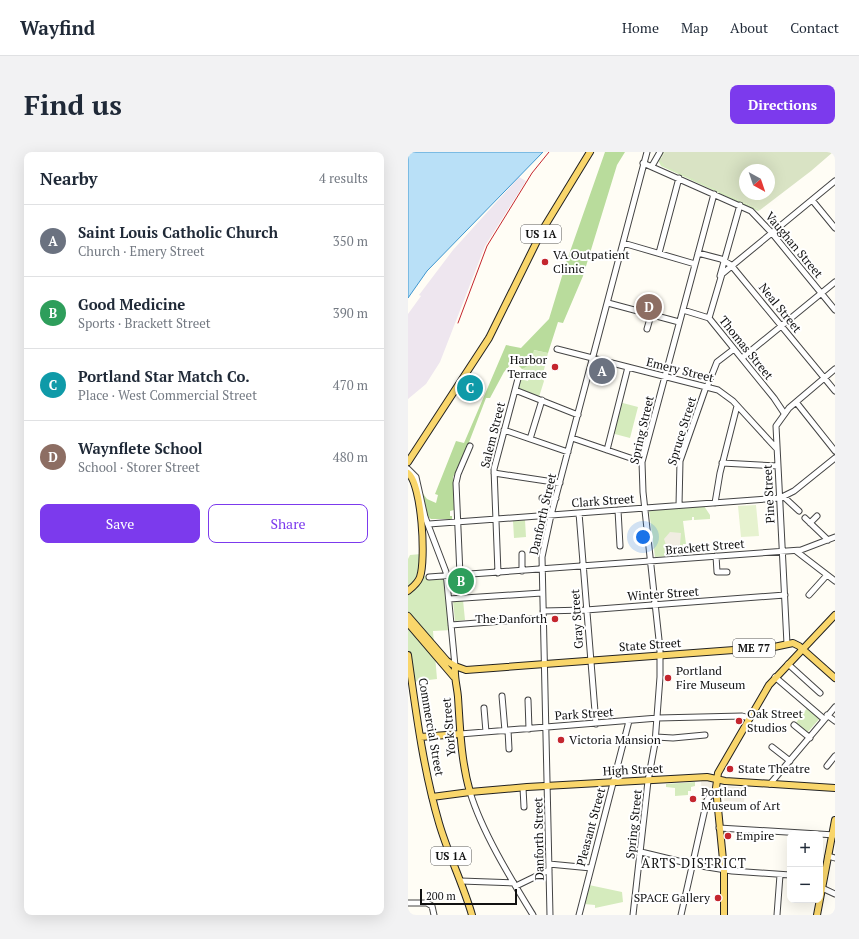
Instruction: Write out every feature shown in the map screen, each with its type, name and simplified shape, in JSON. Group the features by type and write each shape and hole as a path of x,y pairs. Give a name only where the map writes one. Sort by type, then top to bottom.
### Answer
{"main road":[{"name":"US 1A","path":"408,462 489,338 543,229 590,152"},
{"path":"408,473 414,482 422,526 423,553 420,578 408,591"},
{"path":"725,915 724,870 719,828 716,780 722,765 766,689 775,677 835,615"},
{"name":"ME 77","path":"408,616 443,660 454,677"},
{"name":"ME 77","path":"408,623 443,660 455,666"},
{"name":"State Street","path":"455,666 469,670 544,663 774,647 793,643 835,678"},
{"name":"Commercial Street","path":"408,655 420,737 432,797 445,840 472,915"},
{"name":"York Street","path":"455,666 454,677 458,691 460,734 464,766 470,792"},
{"path":"454,677 458,673 469,670"},
{"name":"Park Street","path":"420,737 460,734"},
{"name":"High Street","path":"432,797 470,792 548,786 707,778 716,780 835,788"},
{"path":"823,874 834,835 835,820"},
{"path":"817,915 819,903"}],"street":[{"name":"Danforth Street","path":"550,915 548,786 541,570 543,548 647,152"},
{"path":"652,166 660,152"},
{"name":"Vaughan Street","path":"643,163 714,194 754,214 771,232 835,310"},
{"path":"659,253 679,178"},
{"path":"718,283 722,274 731,265 835,181"},
{"name":"Spring Street","path":"633,915 648,781 658,718 660,655 642,478 642,462 714,194"},
{"path":"812,200 835,228"},
{"path":"709,318 740,206"},
{"path":"623,243 695,264"},
{"name":"Neal Street","path":"698,253 724,260 731,265 835,392"},
{"path":"742,358 835,282"},
{"path":"608,303 679,322"},
{"name":"Thomas Street","path":"683,310 709,318 784,413"},
{"path":"647,329 651,315"},
{"name":"Emery Street","path":"557,349 722,392 777,449"},
{"name":"Spruce Street","path":"679,505 680,461 717,362 734,349"},
{"path":"606,450 628,367"},
{"name":"Pine Street","path":"787,644 782,552 782,498 778,466 776,426 784,413 835,370"},
{"name":"Salem Street","path":"498,572 494,473 519,375"},
{"path":"515,390 578,415"},
{"path":"530,439 542,400"},
{"path":"796,402 835,451"},
{"path":"715,503 722,463 737,406"},
{"path":"504,430 568,452"},
{"path":"572,438 642,462"},
{"path":"460,575 456,522 456,483 458,474 470,446"},
{"path":"799,511 782,498 794,492 835,458"},
{"path":"722,463 778,466"},
{"name":"York Street","path":"408,469 416,477 425,516 447,576 455,666"},
{"path":"494,473 560,483"},
{"path":"542,498 556,498"},
{"name":"Clark Street","path":"429,524 782,498"},
{"path":"618,510 620,546"},
{"name":"Gray Street","path":"579,513 596,724"},
{"path":"810,523 817,516"},
{"path":"805,518 828,540"},
{"name":"Brackett Street","path":"429,577 782,552 796,550 828,540 835,536"},
{"path":"796,550 835,581"},
{"path":"522,554 522,571"},
{"path":"716,556 717,572 727,572"},
{"path":"809,595 827,575"},
{"path":"449,599 542,593"},
{"name":"Winter Street","path":"542,611 586,610 785,595"},
{"path":"451,625 542,618"},
{"path":"788,664 820,693"},
{"path":"775,677 826,717 835,721"},
{"path":"502,696 509,749"},
{"path":"528,700 529,729"},
{"path":"770,784 835,707"},
{"path":"484,708 486,732"},
{"name":"Park Street","path":"460,734 658,718 742,716 749,718"},
{"name":"Pleasant Street","path":"579,915 614,782 628,721"},
{"path":"794,725 810,738"},
{"path":"656,737 673,738 705,735"},
{"path":"772,747 790,761"},
{"path":"827,766 835,756"},
{"path":"523,788 524,807"},
{"path":"681,915 707,800 716,790"},
{"name":"York Street","path":"470,792 478,815 515,885 534,915"},
{"path":"719,828 834,835"},
{"path":"641,852 724,870 787,875"},
{"path":"828,856 835,858"},
{"path":"549,864 591,868"},
{"path":"461,881 515,885 549,870"},
{"path":"777,915 780,875"},
{"path":"823,888 835,894"},
{"path":"408,902 427,903 432,906 434,915"}],"shaded area":[{"path":"519,177 526,181 485,246 440,362 426,384 408,399 408,314 421,296 419,295 453,250"},
{"path":"670,532 681,533 680,545 673,548 666,545 664,539"},
{"path":"701,780 711,781 714,785 713,789 704,800 702,800"},
{"path":"728,786 745,788 744,802 724,801 725,790"}],"green space":[{"path":"605,152 625,152 617,165 583,276 563,323 558,322 548,353 534,350 529,364 522,369 516,363 511,364 504,372 490,398 486,398 461,463 453,477 454,510 450,511 450,516 452,516 452,519 431,519 427,516 421,491 427,499 436,503 438,495 435,494 456,441 464,443 506,345 521,348 549,319 566,263"},
{"path":"662,152 665,152 661,158 699,181 760,210 758,211 661,166 658,160"},
{"path":"665,152 833,152 775,199 775,164 739,164 739,200 773,200 760,210 665,166 660,160"},
{"path":"533,350 548,353 542,378 544,381 539,397 517,389 520,379 528,381 530,372 522,369 526,367"},
{"path":"619,402 638,407 630,438 611,433"},
{"path":"756,505 759,536 741,537 738,506"},
{"path":"704,506 710,515 710,519 694,520 694,517 692,517 692,520 683,521 686,544 683,544 681,555 655,557 649,510"},
{"path":"525,520 526,537 514,538 513,521"},
{"path":"421,554 419,576 447,576 452,630 433,631 437,679 412,682 408,657 408,559 410,555"},
{"path":"463,600 465,620 455,621 453,601"},
{"path":"808,707 820,718 807,733 795,724"},
{"path":"695,782 695,786 691,787 691,791 688,791 688,795 675,796 675,788 666,787 666,784"},
{"path":"589,885 622,892 623,902 595,908 595,905 584,904"}],"water":[{"path":"408,152 543,152 427,271 408,298"}],"railway":[{"path":"458,323 487,246 532,173 549,152"}],"place":[{"name":"VA Outpatient Clinic","path":"545,262"},
{"name":"Waynflete School","path":"649,307"},
{"name":"Harbor Terrace","path":"555,367"},
{"name":"Saint Louis Catholic Church","path":"602,371"},
{"name":"Portland Star Match Co.","path":"470,388"},
{"name":"Good Medicine","path":"461,581"},
{"name":"The Danforth","path":"555,619"},
{"name":"Portland Fire Museum","path":"668,678"},
{"name":"Oak Street Studios","path":"739,721"},
{"name":"Victoria Mansion","path":"561,740"},
{"name":"State Theatre","path":"730,769"},
{"name":"Portland Museum of Art","path":"693,799"},
{"name":"Empire","path":"728,836"},
{"name":"SPACE Gallery","path":"718,898"}],"district":[{"name":"ARTS DISTRICT","path":"694,863"}]}
